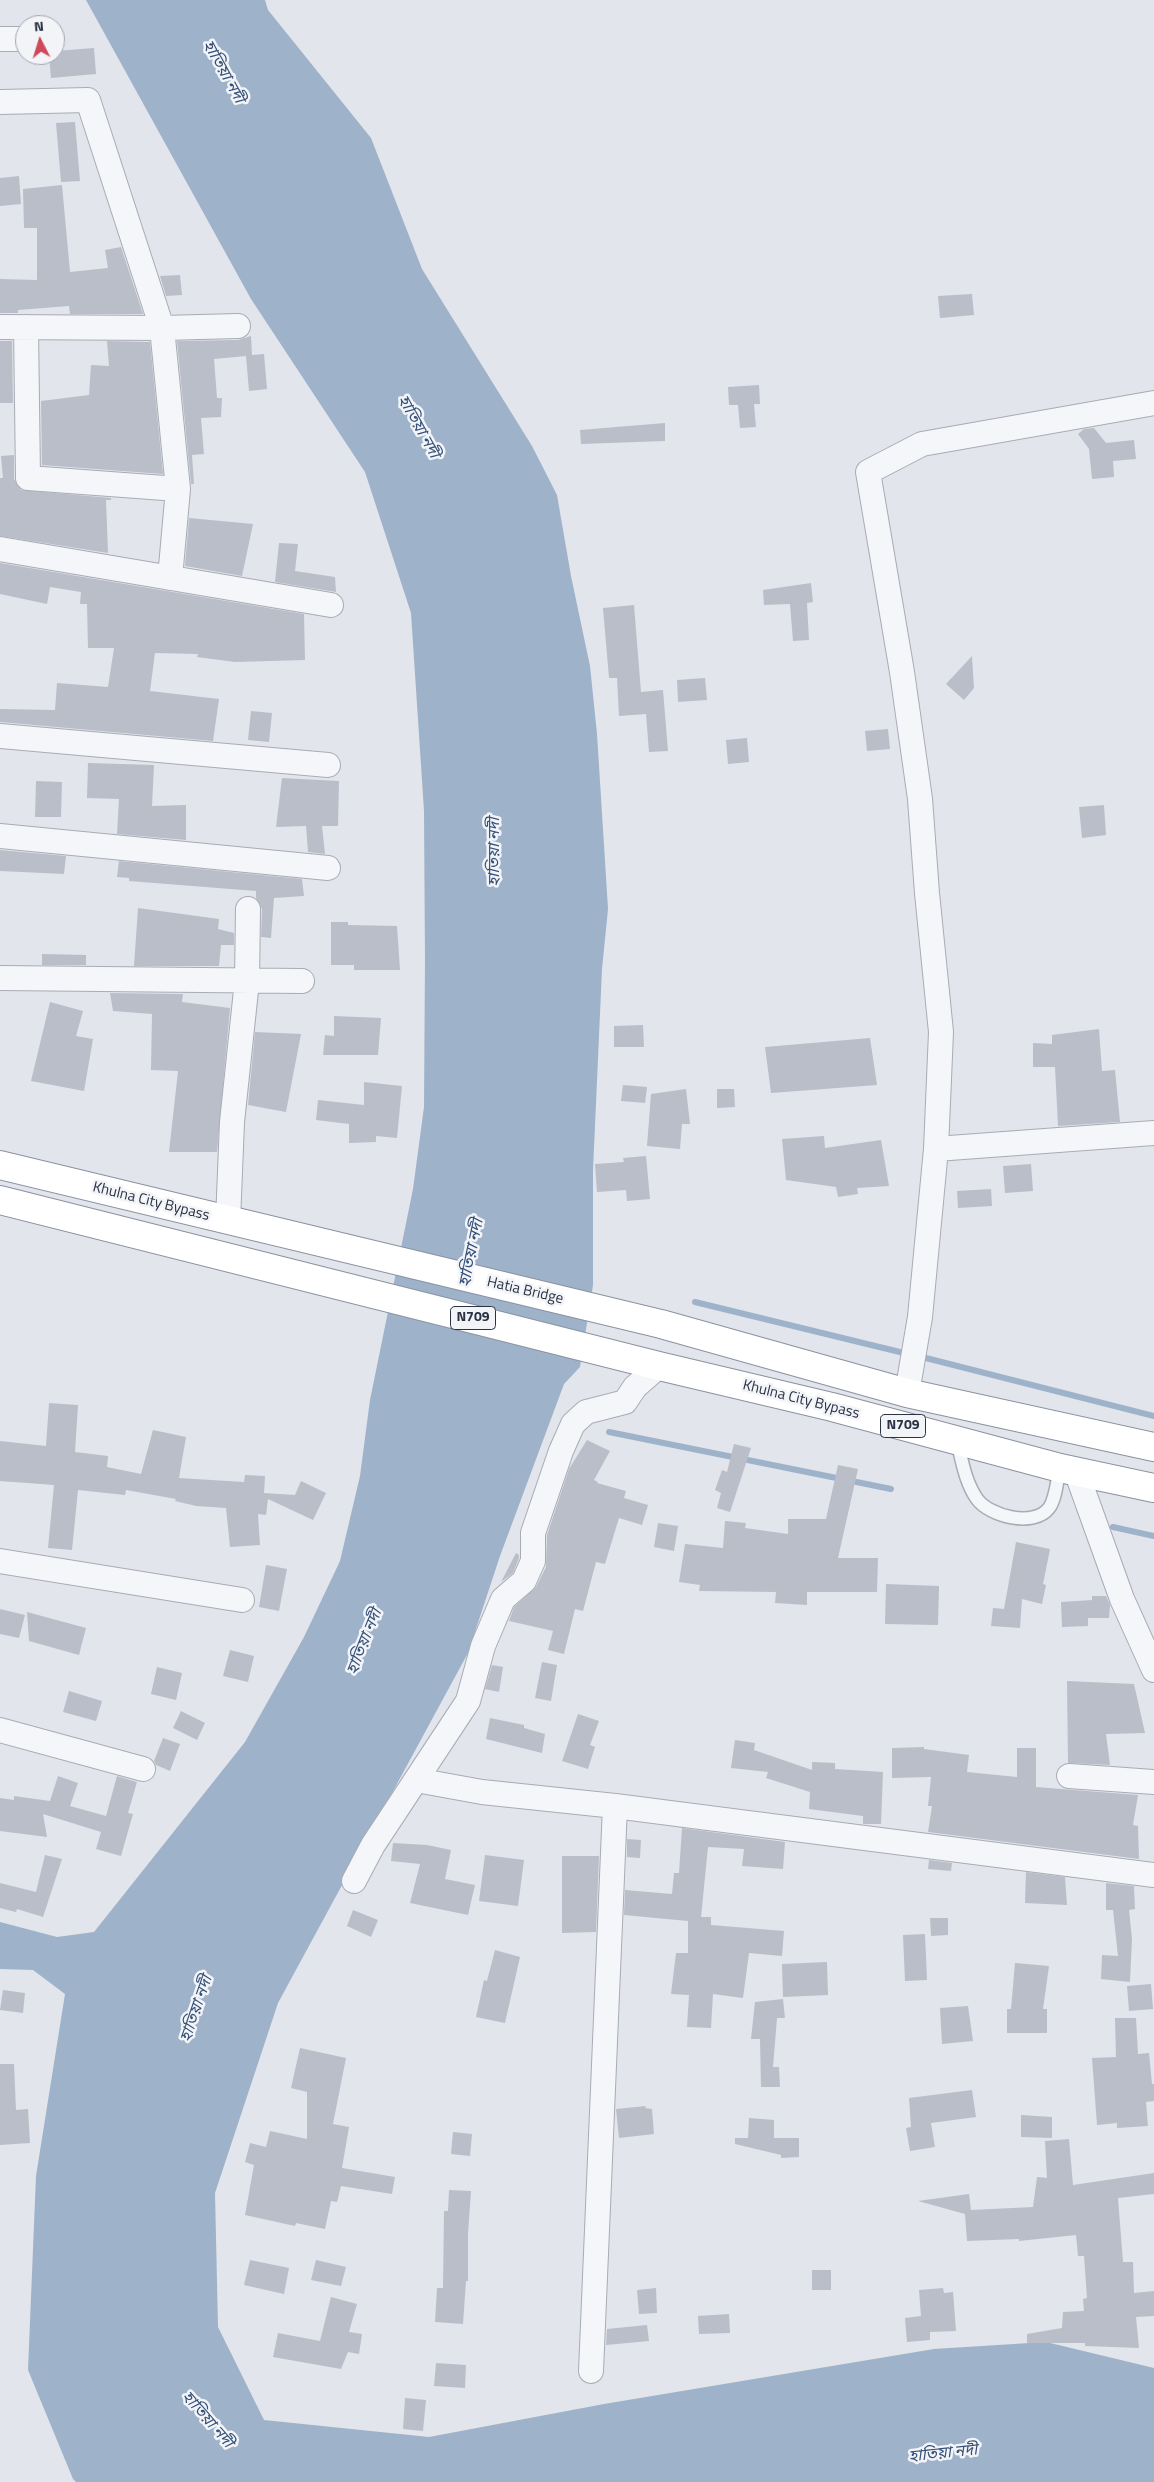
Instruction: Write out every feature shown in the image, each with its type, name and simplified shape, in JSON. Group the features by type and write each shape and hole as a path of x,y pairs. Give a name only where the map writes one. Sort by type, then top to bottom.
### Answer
{"highway":[{"name":"Khulna City Bypass","path":"0,1165 301,1238"},
{"name":"N709","path":"0,1200 296,1273 655,1365"},
{"name":"Hatia Bridge","path":"301,1238 661,1324 907,1393"},
{"name":"Khulna City Bypass","path":"655,1365 832,1407 1068,1469 1154,1488"},
{"name":"N709","path":"907,1393 1154,1447"}],"street":[{"path":"0,39 15,39"},
{"path":"0,102 88,100 162,328 178,489 170,578"},
{"path":"0,327 162,328 238,326"},
{"path":"26,327 28,478 178,489"},
{"path":"907,1393 920,1317 936,1148 942,1032 927,893 920,800 902,672 868,472 922,444 1154,403"},
{"path":"0,549 331,606"},
{"path":"0,736 328,765"},
{"path":"0,836 328,868"},
{"path":"228,1221 232,1122 247,980 248,909"},
{"path":"0,978 302,981"},
{"path":"936,1148 1154,1134"},
{"path":"354,1881 373,1845 468,1701 483,1646 503,1599 524,1581 533,1561 533,1533 561,1450 573,1424 586,1412 625,1402 635,1387 655,1365"},
{"path":"1068,1469 1154,1670"},
{"path":"0,1561 242,1600"},
{"path":"0,1730 143,1769"},
{"path":"1069,1776 1154,1782"},
{"path":"416,1780 482,1792 615,1806 1154,1875"},
{"path":"591,2371 615,1806"}],"lane":[{"path":"957,1441 965,1474 976,1497 984,1507 999,1515 1015,1518 1042,1515 1050,1507 1068,1469"}],"water":[{"name":"হাতিয়া নদী","path":"86,0 265,0 268,10 371,138 422,269 532,446 557,495 571,576 590,666 597,734 608,909 602,969 593,1170 593,1285 580,1367 564,1384 500,1556 468,1653 278,2003 215,2193 218,2327 264,2420 429,2437 604,2404 934,2349 1046,2342 1154,2368 1154,2482 76,2482 73,2479 28,2370 36,2176 65,1994 33,1970 0,1969 0,1922 57,1937 94,1932 245,1742 304,1637 340,1561 360,1476 370,1400 413,1189 424,1107 425,960 424,811 411,613 365,472 251,299"}],"building":[{"path":"94,48 96,74 51,78 50,65 65,65 65,50"},
{"path":"75,122 80,181 61,182 56,123"},
{"path":"19,176 21,204 0,206 0,178"},
{"path":"62,185 70,272 108,268 105,250 121,247 143,314 70,314 69,306 18,310 18,313 0,313 0,279 37,280 37,228 24,228 23,189"},
{"path":"180,275 182,295 166,296 160,276"},
{"path":"972,294 974,315 940,318 938,296"},
{"path":"251,336 252,355 264,354 267,389 249,391 246,356 214,359 217,398 222,398 221,417 201,418 204,454 192,455 194,484 191,484 177,341 238,340"},
{"path":"0,341 12,341 13,403 0,403"},
{"path":"107,341 150,342 163,474 42,465 41,401 89,395 91,365 109,366"},
{"path":"759,385 760,404 754,404 756,427 740,428 738,405 729,405 728,387"},
{"path":"665,423 665,441 581,444 580,430"},
{"path":"1094,428 1106,443 1134,440 1136,459 1113,461 1114,477 1092,479 1089,449 1078,434 1084,429"},
{"path":"14,455 14,479 21,490 111,498 111,500 106,500 108,553 0,536 0,478 3,478 1,456"},
{"path":"189,518 253,524 242,576 185,566"},
{"path":"279,543 298,544 295,571 335,577 336,592 275,582"},
{"path":"0,563 304,614 305,660 235,662 197,657 198,654 155,653 150,691 219,699 213,741 0,722 0,709 55,710 57,683 108,687 114,648 88,648 87,604 80,604 81,592 50,587 47,604 0,594"},
{"path":"811,583 813,602 807,603 809,640 793,641 790,604 764,605 763,590"},
{"path":"634,605 641,692 663,690 668,751 649,752 646,714 619,716 617,678 609,678 603,608"},
{"path":"972,656 974,688 964,700 946,684"},
{"path":"705,678 707,700 678,702 677,680"},
{"path":"251,711 272,713 269,742 248,740"},
{"path":"888,729 890,749 867,751 865,731"},
{"path":"747,738 749,762 728,764 726,740"},
{"path":"88,763 154,765 152,806 186,805 186,840 117,834 119,799 87,798"},
{"path":"282,778 339,781 338,826 322,826 325,854 308,852 306,826 276,827"},
{"path":"36,781 62,782 61,817 35,817"},
{"path":"1104,805 1106,835 1082,838 1079,807"},
{"path":"0,850 66,856 64,874 0,871"},
{"path":"119,861 302,879 304,896 274,898 271,938 261,937 262,909 256,898 256,891 129,881 129,878 117,877"},
{"path":"138,908 219,919 218,929 234,933 234,945 221,945 219,966 134,966"},
{"path":"331,922 348,922 348,925 397,926 400,970 354,970 354,965 331,965"},
{"path":"42,954 86,955 86,965 42,965"},
{"path":"110,993 183,994 182,1002 230,1008 217,1152 169,1152 178,1071 151,1070 152,1014 113,1011"},
{"path":"50,1002 83,1011 76,1036 93,1039 84,1091 31,1081"},
{"path":"334,1016 381,1018 378,1055 323,1055 325,1035 334,1036"},
{"path":"643,1025 644,1047 614,1047 614,1026"},
{"path":"1099,1029 1102,1071 1115,1070 1120,1122 1058,1126 1055,1067 1033,1067 1033,1043 1052,1044 1052,1035"},
{"path":"255,1032 301,1034 286,1112 248,1105"},
{"path":"870,1038 877,1085 771,1093 765,1047"},
{"path":"364,1082 402,1086 397,1138 376,1136 376,1142 349,1143 349,1124 316,1120 318,1100 364,1105"},
{"path":"623,1085 647,1087 645,1103 621,1101"},
{"path":"686,1089 690,1124 682,1124 680,1149 647,1146 651,1094"},
{"path":"717,1089 734,1089 735,1107 717,1108"},
{"path":"824,1136 825,1148 881,1140 889,1186 857,1188 858,1194 838,1197 836,1187 786,1180 782,1139"},
{"path":"646,1156 650,1199 627,1201 626,1190 597,1192 595,1164 624,1162 623,1158"},
{"path":"1031,1164 1033,1191 1005,1193 1003,1166"},
{"path":"991,1189 992,1206 958,1208 957,1191"},
{"path":"49,1403 78,1405 75,1452 108,1456 107,1467 141,1474 153,1430 186,1437 179,1478 244,1482 245,1475 265,1476 264,1493 295,1495 301,1481 326,1493 313,1520 268,1499 266,1515 258,1514 260,1545 230,1547 226,1508 196,1506 175,1501 176,1499 126,1490 125,1495 78,1490 72,1550 48,1548 54,1485 0,1481 0,1441 46,1446"},
{"path":"587,1440 610,1451 594,1480 597,1483 626,1491 624,1498 648,1505 642,1525 619,1518 605,1564 596,1562 583,1611 575,1609 564,1654 548,1650 553,1631 509,1621 514,1607 536,1587 546,1567 547,1535 569,1469"},
{"path":"734,1444 751,1448 730,1512 717,1508 721,1493 715,1490 722,1470 727,1472"},
{"path":"838,1465 858,1469 838,1558 878,1558 877,1592 807,1592 807,1605 775,1603 776,1592 699,1591 700,1585 679,1582 685,1544 723,1548 725,1521 746,1523 745,1528 788,1534 788,1519 826,1519"},
{"path":"658,1523 678,1526 674,1551 654,1547"},
{"path":"1016,1542 1050,1549 1043,1584 1046,1585 1042,1604 1022,1599 1020,1628 991,1626 993,1608 1004,1609"},
{"path":"516,1553 519,1555 519,1558 513,1573 501,1582"},
{"path":"266,1565 287,1569 279,1611 259,1607"},
{"path":"886,1584 939,1586 938,1625 885,1624"},
{"path":"1092,1596 1106,1596 1110,1605 1109,1618 1088,1618 1088,1626 1062,1627 1061,1602 1092,1600"},
{"path":"0,1609 25,1615 19,1638 0,1634"},
{"path":"27,1612 86,1628 79,1655 29,1641"},
{"path":"230,1650 254,1656 248,1682 223,1676"},
{"path":"542,1662 557,1665 551,1701 535,1698"},
{"path":"492,1665 503,1667 499,1692 485,1689"},
{"path":"157,1667 182,1673 176,1700 151,1694"},
{"path":"1067,1681 1134,1684 1145,1733 1106,1734 1110,1765 1068,1763"},
{"path":"69,1691 102,1701 96,1721 63,1712"},
{"path":"181,1711 205,1723 197,1740 173,1728"},
{"path":"578,1714 599,1721 590,1745 595,1747 588,1769 562,1761"},
{"path":"490,1718 524,1725 524,1728 545,1734 542,1753 486,1739"},
{"path":"163,1738 180,1744 170,1771 156,1765 154,1761"},
{"path":"735,1740 755,1743 754,1750 812,1770 812,1762 835,1763 835,1769 883,1772 881,1824 863,1824 863,1816 809,1809 810,1792 766,1778 768,1772 731,1768"},
{"path":"924,1747 924,1749 969,1755 967,1772 1017,1777 1017,1748 1036,1748 1036,1787 1138,1795 1133,1825 1138,1826 1139,1859 928,1832 932,1806 928,1806 931,1777 892,1778 892,1748"},
{"path":"58,1776 78,1783 70,1806 106,1816 117,1776 137,1782 128,1813 133,1814 121,1856 96,1849 101,1832 43,1814 47,1837 0,1831 0,1798 14,1800 14,1796 50,1801"},
{"path":"682,1828 785,1842 783,1869 742,1866 744,1849 708,1847 701,1917 711,1917 711,1925 784,1931 782,1956 749,1953 743,1998 713,1994 711,2028 687,2027 689,1995 671,1994 676,1953 688,1953 688,1921 624,1915 625,1890 672,1894 674,1873 679,1873"},
{"path":"627,1839 641,1840 640,1858 627,1857"},
{"path":"393,1843 427,1845 451,1850 445,1879 475,1885 468,1915 410,1903 420,1864 391,1861"},
{"path":"45,1855 62,1859 43,1917 17,1909 16,1912 0,1908 0,1883 36,1892"},
{"path":"485,1855 524,1860 518,1906 479,1901"},
{"path":"562,1856 599,1856 596,1932 562,1933"},
{"path":"929,1860 952,1863 951,1871 928,1869"},
{"path":"1026,1872 1065,1877 1067,1905 1025,1903"},
{"path":"1106,1883 1134,1886 1135,1909 1129,1910 1132,1939 1130,1982 1101,1979 1102,1955 1118,1956 1113,1910 1106,1910"},
{"path":"353,1910 378,1920 371,1937 347,1926"},
{"path":"930,1918 948,1918 948,1935 931,1936"},
{"path":"925,1934 927,1980 905,1981 903,1935"},
{"path":"495,1950 520,1957 505,2023 476,2017 484,1980 487,1981"},
{"path":"827,1962 828,1995 783,1997 782,1964"},
{"path":"1015,1963 1049,1966 1043,2009 1047,2009 1047,2033 1007,2033 1007,2009 1011,2009"},
{"path":"1151,1984 1153,2009 1129,2011 1127,1986"},
{"path":"3,1990 25,1993 23,2013 0,2010"},
{"path":"783,1999 785,2018 777,2018 773,2067 779,2067 780,2087 761,2087 760,2039 751,2039 755,2002"},
{"path":"968,2006 973,2041 942,2044 940,2008"},
{"path":"1115,2018 1136,2018 1138,2054 1149,2053 1152,2084 1154,2084 1154,2101 1146,2102 1148,2126 1117,2128 1117,2123 1097,2125 1092,2058 1116,2057"},
{"path":"300,2048 346,2058 333,2124 349,2127 342,2168 395,2177 392,2194 341,2186 337,2202 331,2201 325,2229 296,2223 295,2226 245,2215 254,2165 245,2162 250,2143 266,2147 270,2131 307,2139 307,2092 291,2088"},
{"path":"0,2064 14,2064 16,2110 28,2109 30,2143 0,2145"},
{"path":"972,2090 976,2117 931,2123 935,2147 910,2151 906,2128 911,2127 909,2098"},
{"path":"646,2106 645,2108 652,2109 654,2134 619,2138 616,2109"},
{"path":"1021,2115 1052,2117 1052,2138 1021,2137"},
{"path":"749,2118 774,2120 774,2138 799,2138 799,2157 781,2158 781,2155 735,2144 735,2138 748,2138"},
{"path":"453,2132 472,2134 470,2156 451,2154"},
{"path":"1069,2139 1073,2185 1154,2173 1154,2194 1118,2198 1123,2262 1133,2262 1134,2293 1154,2291 1154,2316 1136,2317 1139,2348 1085,2346 1085,2343 1027,2343 1027,2334 1062,2328 1063,2312 1084,2311 1083,2299 1087,2298 1084,2256 1078,2256 1076,2235 1019,2241 1019,2239 967,2241 965,2214 918,2201 969,2194 971,2210 1033,2207 1037,2177 1047,2178 1045,2141"},
{"path":"449,2190 471,2191 468,2234 468,2281 466,2281 463,2324 435,2322 437,2288 443,2288 444,2211 448,2211"},
{"path":"250,2260 289,2268 284,2294 244,2285"},
{"path":"316,2260 346,2267 341,2286 311,2280"},
{"path":"812,2270 831,2270 831,2290 812,2290"},
{"path":"656,2288 657,2313 639,2314 637,2290"},
{"path":"943,2288 944,2293 953,2292 956,2331 930,2332 930,2340 907,2342 905,2318 921,2316 919,2290"},
{"path":"331,2297 357,2304 349,2332 362,2334 359,2354 348,2352 341,2369 273,2357 278,2333 320,2341"},
{"path":"729,2314 730,2333 699,2334 698,2316"},
{"path":"647,2325 649,2341 606,2345 607,2329"},
{"path":"436,2363 466,2365 465,2388 434,2386"},
{"path":"405,2398 426,2400 423,2431 403,2429"}],"waterway":[{"path":"695,1302 908,1354"},
{"path":"918,1356 1154,1416"},
{"path":"609,1432 891,1489"},
{"path":"1113,1527 1154,1536"}]}
